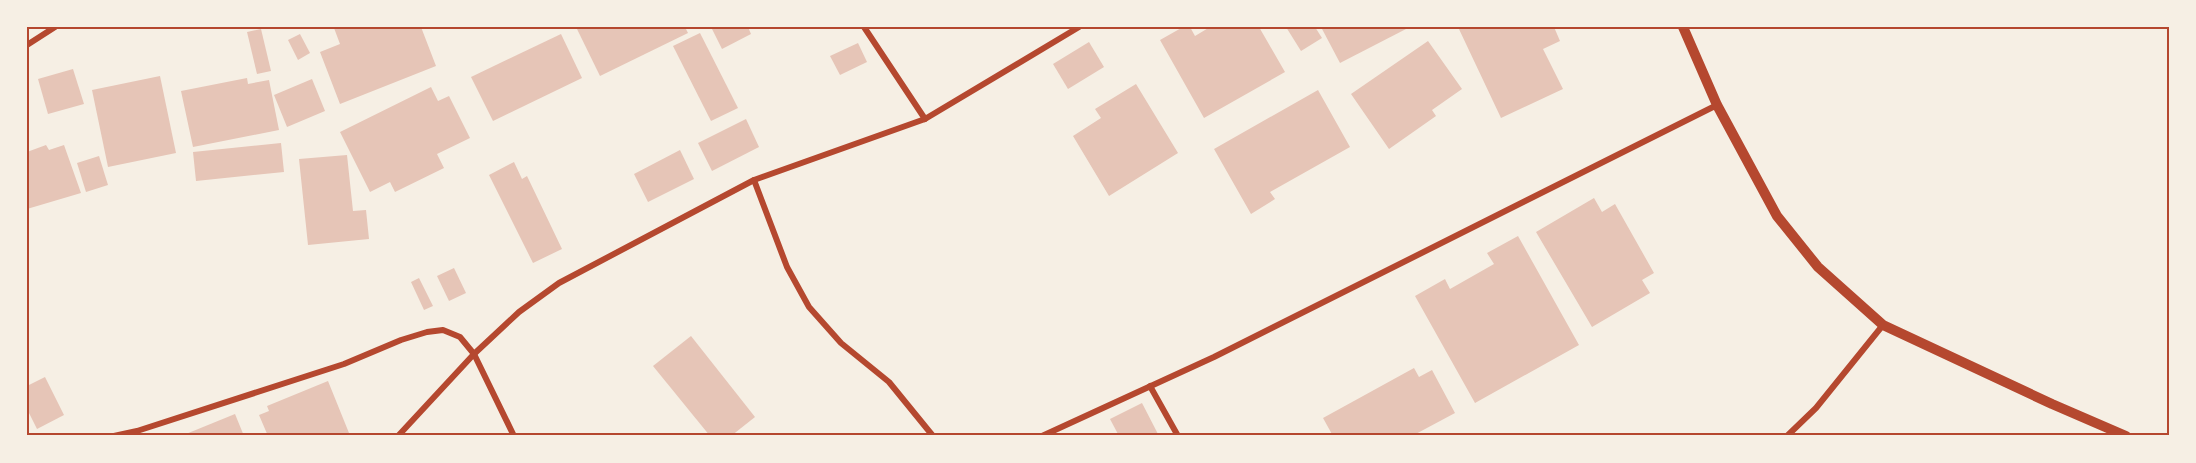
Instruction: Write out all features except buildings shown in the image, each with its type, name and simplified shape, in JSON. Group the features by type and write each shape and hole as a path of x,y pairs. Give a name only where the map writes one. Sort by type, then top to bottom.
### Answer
{"street":[{"path":"27,45 55,27"},
{"path":"864,27 925,119"},
{"path":"398,436 474,354 519,312 559,283 754,180 925,119 1079,27"},
{"path":"1683,27 1717,105 1777,216 1818,267 1883,325 2042,400 2126,436"},
{"path":"1042,436 1214,357 1717,105"},
{"path":"754,180 786,267 809,308 841,343 889,382 933,436"},
{"path":"1787,436 1816,408 1883,325"},
{"path":"114,436 147,428 345,364 401,340 443,330 460,337 474,354 514,436"},
{"path":"1150,386 1178,436"}]}
